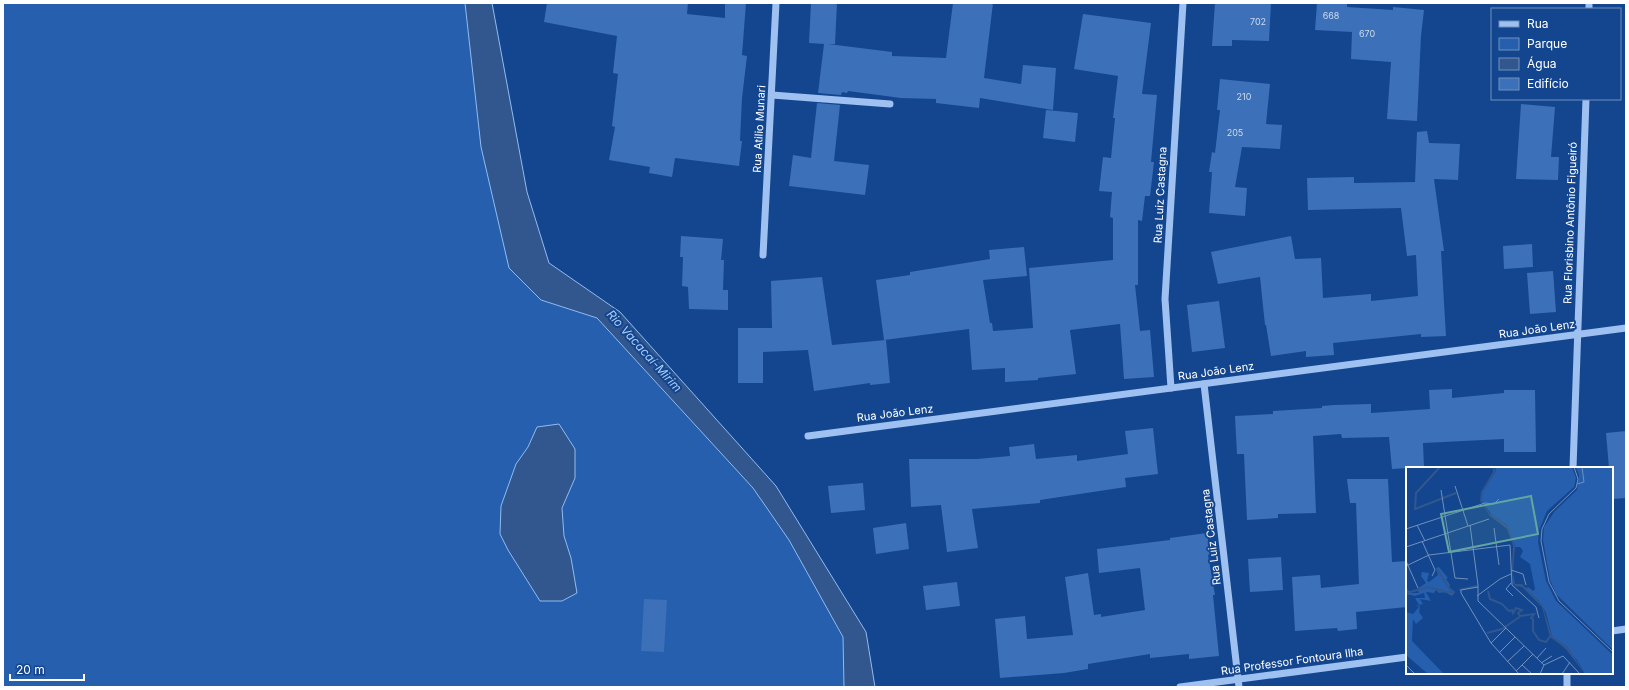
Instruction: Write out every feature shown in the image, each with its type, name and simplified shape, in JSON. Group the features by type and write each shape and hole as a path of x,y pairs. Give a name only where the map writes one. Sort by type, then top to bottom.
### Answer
{"street":[{"name":"Rua Atilio Munari","path":"764,255 776,3"},
{"name":"Rua Luiz Castagna","path":"1171,388 1165,299 1183,3"},
{"path":"772,95 890,104"},
{"name":"Rua Florisbino Antônio Figueiró","path":"1573,467 1586,100"},
{"name":"Rua João Lenz","path":"808,436 1626,328"},
{"name":"Rua Luiz Castagna","path":"1204,384 1239,687"},
{"path":"1613,631 1626,630"},
{"name":"Rua Professor Fontoura Ilha","path":"1180,687 1406,657"},
{"path":"1567,674 1567,687"}],"green space":[{"path":"3,3 465,3 481,147 541,300 597,318 753,488 789,540 843,637 844,687 3,687"}],"water":[{"name":"Rio Vacacaí-Mirim","path":"465,3 492,3 527,192 549,263 620,312 776,486 866,632 875,687 844,687 843,637 789,540 753,488 597,318 541,300 509,268 481,147"},
{"path":"559,424 575,449 575,478 562,508 564,536 571,558 577,593 562,601 540,601 508,550 500,534 501,506 516,464 528,447 537,427"}],"building":[{"path":"547,3 688,3 687,14 725,18 725,3 746,3 742,55 747,56 742,98 740,141 742,141 739,166 675,158 672,177 649,173 650,167 609,160 615,127 612,126 618,74 613,73 617,36 544,22"},
{"path":"811,3 837,3 835,44 828,44 892,52 892,56 946,58 953,3 993,3 984,78 1021,84 1023,65 1056,68 1053,110 980,98 979,108 936,103 936,99 901,98 848,91 847,93 842,92 841,95 818,93 824,44 809,43"},
{"path":"1215,3 1271,3 1269,41 1232,40 1232,46 1212,46"},
{"path":"1317,3 1347,3 1347,7 1393,10 1393,7 1424,10 1421,36 1417,121 1387,119 1391,62 1351,59 1352,32 1315,30"},
{"path":"1083,14 1151,23 1142,94 1157,95 1151,162 1154,162 1150,196 1145,196 1142,221 1138,220 1138,285 1135,285 1140,331 1150,330 1154,377 1124,379 1120,324 1070,330 1076,374 1038,378 1038,380 1005,382 1005,368 972,370 969,329 884,340 876,280 910,275 910,272 990,259 989,250 1024,247 1027,276 983,280 990,323 992,323 993,331 1033,328 1029,268 1113,260 1113,218 1110,217 1112,192 1099,191 1103,157 1111,158 1115,118 1113,118 1118,76 1074,69"},
{"path":"1220,79 1270,84 1266,124 1282,125 1280,149 1242,147 1235,187 1247,188 1245,216 1209,213 1212,172 1209,172 1212,152 1215,153 1220,110 1217,110"},
{"path":"817,103 840,105 834,161 869,165 865,195 789,186 793,155 811,158"},
{"path":"1521,104 1555,107 1551,157 1559,157 1558,180 1516,179"},
{"path":"1046,110 1078,113 1075,142 1043,138"},
{"path":"1427,131 1429,143 1460,144 1458,180 1434,179 1444,251 1441,251 1446,336 1421,337 1421,334 1333,343 1334,355 1306,357 1306,351 1271,356 1265,325 1260,277 1218,284 1211,252 1291,236 1295,259 1321,258 1323,298 1371,294 1371,301 1418,296 1416,255 1407,256 1401,208 1308,210 1307,178 1354,177 1354,183 1415,182 1417,132"},
{"path":"681,236 723,239 721,260 724,260 723,290 728,290 728,310 689,309 688,287 682,286 683,257 680,257"},
{"path":"1532,244 1533,267 1504,269 1503,246"},
{"path":"1553,271 1556,312 1530,314 1527,273"},
{"path":"822,277 832,345 886,340 890,383 870,385 870,383 814,391 808,350 763,352 763,383 738,383 738,328 772,328 771,281"},
{"path":"1219,301 1225,348 1192,352 1187,305"},
{"path":"1452,389 1452,398 1504,393 1504,390 1535,390 1536,452 1504,452 1504,439 1423,443 1424,467 1392,469 1389,437 1342,438 1341,434 1313,436 1316,513 1278,514 1278,518 1247,520 1244,454 1237,454 1235,416 1273,414 1273,411 1322,408 1322,406 1334,405 1371,404 1371,413 1430,409 1429,390"},
{"path":"1153,428 1158,474 1125,478 1126,487 1040,500 1040,503 972,509 978,548 947,552 941,505 911,507 909,459 977,459 1010,456 1009,447 1034,444 1036,459 1077,455 1077,461 1128,454 1125,431"},
{"path":"1626,431 1626,498 1613,499 1613,467 1609,467 1606,433"},
{"path":"1347,479 1388,479 1392,562 1406,561 1406,607 1356,612 1357,629 1338,631 1337,628 1295,631 1292,577 1320,575 1321,588 1359,584 1356,503 1350,503"},
{"path":"863,483 865,510 831,513 828,486"},
{"path":"906,523 909,549 876,554 873,528"},
{"path":"1207,533 1210,554 1208,555 1215,595 1213,595 1219,656 1189,659 1189,654 1150,658 1150,654 1088,664 1088,669 1064,673 1000,678 995,619 1025,616 1027,639 1073,635 1065,577 1088,573 1094,615 1101,614 1101,617 1145,610 1140,568 1099,573 1097,549 1170,540 1170,538"},
{"path":"1281,557 1283,590 1250,592 1248,559"},
{"path":"957,582 960,606 926,610 923,586"},
{"path":"644,599 667,600 664,652 641,651"}]}
